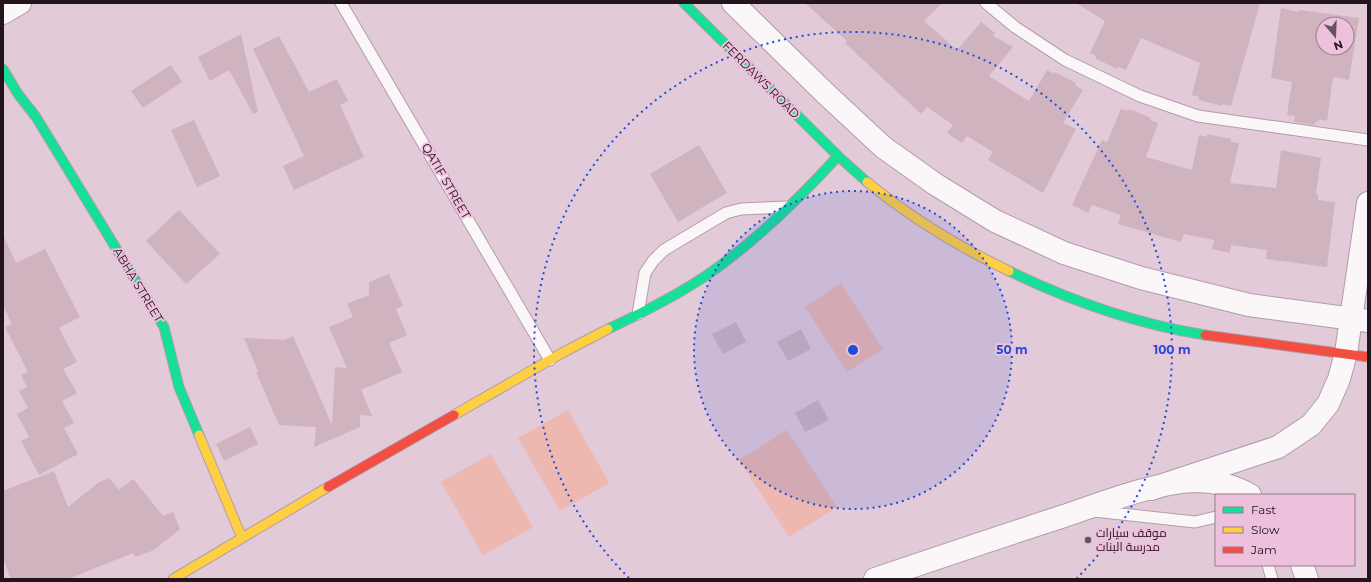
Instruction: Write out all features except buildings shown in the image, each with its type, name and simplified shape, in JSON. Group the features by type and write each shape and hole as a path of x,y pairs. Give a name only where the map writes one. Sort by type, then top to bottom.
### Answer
{"street":[{"path":"3,13 20,3"},
{"name":"FERDAWS ROAD","path":"684,3 838,156 898,205 959,244 1048,289 1112,312 1172,328 1248,342 1346,353 1368,357"},
{"path":"733,3 882,147 936,184 996,221 1064,253 1141,278 1249,305 1360,320"},
{"name":"ABHA STREET","path":"3,69 18,94 36,117 164,327 179,387 242,538"},
{"path":"173,579 550,360 685,289 716,270 744,249 838,156"},
{"path":"887,578 920,564 1083,509 1151,489 1278,447 1311,425 1328,404 1339,379 1346,353 1360,320 1368,203"},
{"path":"1151,489 1192,482 1215,482 1237,487 1248,494"}],"lane":[{"name":"QATIF STREET","path":"341,3 550,360"},
{"path":"986,3 1015,27 1065,60 1140,96 1198,116 1368,140"},
{"path":"638,314 646,274 653,260 664,250 726,213 741,209 789,206"},
{"path":"1083,509 1195,522 1215,516"},
{"path":"1268,566 1272,579"}],"shaded area":[{"path":"841,283 883,349 847,372 805,307"},
{"path":"568,410 609,483 560,511 518,438"},
{"path":"787,430 837,507 789,537 739,460"},
{"path":"491,454 533,527 483,555 441,482"}],"traffic: fast":[{"path":"684,3 838,156"},
{"path":"3,69 18,94 36,117 164,327 179,387 199,435"},
{"path":"608,329 671,297 695,283 725,262 776,219 838,156 867,182"},
{"path":"1009,271 1080,302 1104,310 1154,325 1205,335"}],"traffic: slow":[{"path":"867,182 935,231 1009,271"},
{"path":"454,415 562,353 608,329"},
{"path":"199,435 242,538"},
{"path":"173,579 328,487"}],"traffic: jam":[{"path":"1205,335 1368,357"},
{"path":"328,487 454,415"}],"place":[{"name":"موقف سيارات مدرسة البنات","path":"1088,540"}]}
